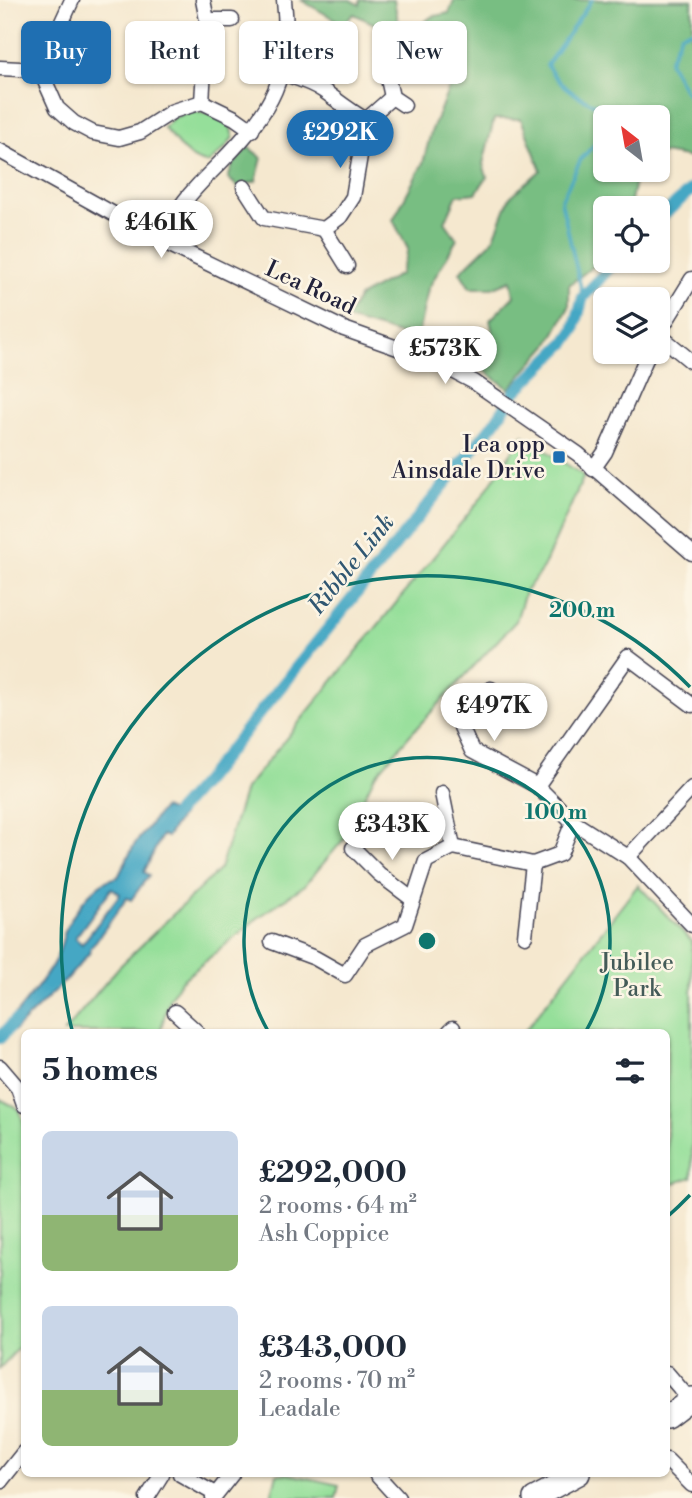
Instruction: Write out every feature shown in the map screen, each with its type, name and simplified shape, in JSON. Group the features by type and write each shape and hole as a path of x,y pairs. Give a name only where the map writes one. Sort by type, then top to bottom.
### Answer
{"highway":[{"path":"670,1416 691,1399"},
{"path":"534,1498 573,1477"}],"street":[{"path":"62,21 72,0"},
{"path":"202,102 207,20 203,0"},
{"path":"284,0 284,21"},
{"path":"207,20 232,20"},
{"path":"0,68 21,69"},
{"path":"46,84 57,108 74,123 93,133 119,138 140,132 173,111 202,102 235,118 252,130"},
{"path":"164,242 178,211 202,181 252,130 270,103 278,84"},
{"path":"312,84 344,108 366,120"},
{"path":"366,120 398,101 390,84"},
{"path":"244,187 264,218 324,229 340,217 354,197 366,120"},
{"name":"Lea Road","path":"0,151 164,242 344,329 455,371 494,394 578,454 692,554"},
{"path":"324,229 347,266"},
{"path":"670,314 692,278"},
{"path":"670,344 692,362"},
{"path":"593,469 605,452 644,364"},
{"path":"537,786 628,657 692,705"},
{"path":"491,689 460,727 472,751 537,786 573,822 628,857 692,925"},
{"path":"628,857 692,788"},
{"path":"442,793 453,847"},
{"path":"272,942 315,958 345,975 365,945 405,925 426,861 453,847 533,864 560,854 573,822"},
{"path":"353,848 379,874 412,899"},
{"path":"525,936 533,864"},
{"path":"175,1012 194,1029"},
{"path":"2,1069 18,1088 21,1096"},
{"path":"670,1376 691,1399"},
{"path":"0,1482 21,1456"},
{"path":"670,1464 692,1485"},
{"path":"147,1498 160,1477"},
{"path":"185,1477 214,1496 230,1477"},
{"path":"379,1477 398,1498"}],"green space":[{"path":"301,0 350,0 360,5 360,0 394,0 398,21 372,23 354,14 346,21 338,21"},
{"path":"454,0 692,0 692,158 670,154 670,105 593,105 593,182 635,182 632,196 593,196 593,266 569,285 569,307 549,344 509,389 472,361 495,344 490,320 514,296 511,280 492,288 470,288 460,272 493,240 510,197 541,170 521,119 494,119 483,164 487,177 476,193 457,195 445,222 457,239 428,289 417,339 346,319 359,297 400,274 408,249 393,220 423,163 431,132 451,84 467,84 467,21 426,21 431,17 449,13"},
{"path":"191,111 216,115 229,121 233,137 209,163 189,155 164,128 173,118"},
{"path":"248,147 262,158 256,181 238,187 228,178 233,165"},
{"path":"523,435 584,476 543,568 525,592 516,621 374,777 344,839 305,885 259,917 180,982 169,1000 161,1029 67,1029 118,968 220,869 245,789 479,501"},
{"name":"Jubilee Park","path":"638,885 692,942 692,1177 670,1185 670,1029 526,1029"},
{"path":"0,1099 19,1109 21,1115 21,1345 0,1368"},
{"path":"276,1477 303,1477 339,1485 336,1498 271,1498"}],"water":[{"path":"692,183 692,194 673,212 670,203"},
{"path":"163,808 181,816 167,837 162,835 144,872 149,875 131,900 127,898 91,951 68,978 14,1031 3,1030 50,969 66,928 77,909 95,888 118,877 134,845","holes":["112,888 120,894 82,944 75,938"]}],"waterway":[{"path":"592,0 547,65 565,87 597,105"},
{"path":"692,30 681,34 669,61 686,93 692,97"},
{"path":"583,297 561,201 581,159 593,146"},
{"name":"Ribble Link","path":"670,209 692,189"},
{"name":"Ribble Link","path":"166,824 207,778 495,422 515,392 566,342 574,330 583,297 605,273"},
{"name":"Ribble Link","path":"0,1038 16,1020"}],"place":[{"name":"Lea opp Ainsdale Drive","path":"559,457"}]}
